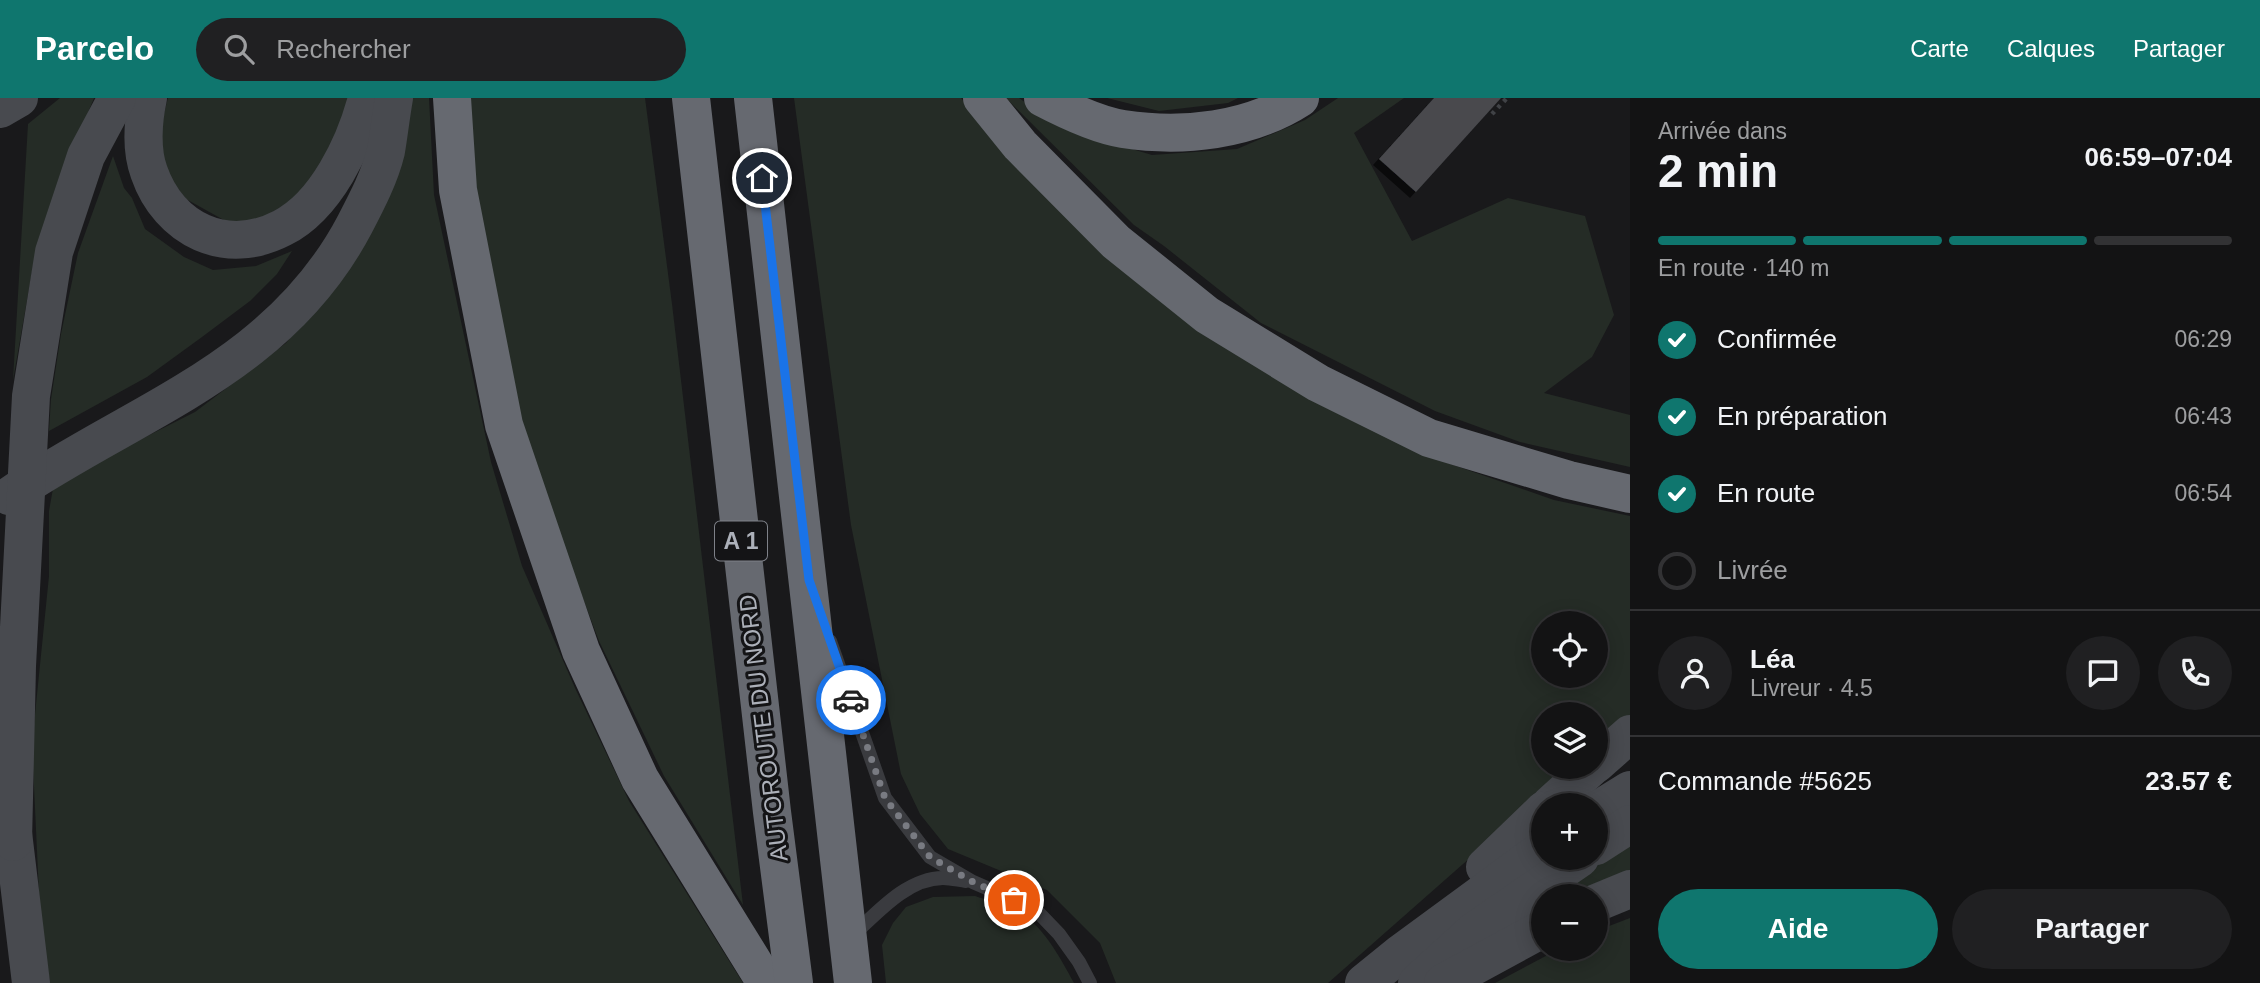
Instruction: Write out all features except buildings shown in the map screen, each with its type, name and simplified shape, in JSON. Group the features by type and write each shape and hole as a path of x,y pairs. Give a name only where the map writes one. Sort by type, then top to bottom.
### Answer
{"highway":[{"path":"452,98 458,190 504,425 581,650 640,779 766,983"},
{"name":"AUTOROUTE DU NORD","path":"691,98 772,813 794,983"},
{"name":"A 1","path":"753,98 853,983"},
{"path":"982,98 1020,145 1116,242 1207,315 1318,383 1429,438 1569,480 1630,494"},
{"path":"1043,98 1065,110 1121,129 1177,133 1234,126 1287,106 1300,98"}],"main road":[{"path":"0,98 0,107 19,98"},
{"path":"13,842 18,666 31,396 54,252 86,156 137,98 144,117 148,170 167,206 186,223 205,234 228,241 247,240 282,228 316,202 329,184 360,124 368,98"},
{"path":"0,504 61,462 143,417 236,359 263,339 295,308 342,248 369,197 385,153 394,98"},
{"path":"0,646 13,842 31,983"},
{"path":"1608,753 1630,734"},
{"path":"1564,793 1579,779"},
{"path":"1608,804 1630,790"},
{"path":"1608,838 1630,824"},
{"path":"1409,968 1531,825"},
{"path":"1409,968 1531,860"},
{"path":"1364,983 1409,968 1473,932 1563,870"},
{"path":"1608,898 1630,889"},
{"path":"1443,983 1531,935"}],"lane":[{"path":"809,580 885,798 930,857 973,882 1035,909 1066,943 1090,983"},
{"path":"848,939 879,910 913,884 942,878 973,882"}],"path":[{"path":"1492,114 1507,98"}],"shaded area":[{"path":"60,98 94,98 58,185 33,266 13,380 28,124"},
{"path":"168,98 359,98 316,186 259,220 231,224 186,199 165,173 159,133"},
{"path":"411,98 429,98 434,195 491,462 522,566 575,688 629,801 743,983 50,983 40,915 32,744 49,576 49,511 54,483 195,412 286,343 361,251 390,193"},
{"path":"469,98 645,98 743,905 664,776 599,641 510,406 473,174"},
{"path":"794,98 961,98 1002,150 1436,459 1554,500 1630,516 1630,716 1608,735 1608,702 1531,702 1531,779 1559,779 1544,793 1531,793 1531,804 1328,983 1116,983 1100,943 1047,890 948,849 920,814 901,774 851,525"},
{"path":"1006,98 1019,98 1051,121 1082,134 1152,155 1237,149 1305,120 1338,98 1404,98 1354,133 1412,241 1508,198 1585,216 1614,315 1592,357 1544,393 1630,415 1630,467 1520,442 1435,411 1261,323 1134,225"},
{"path":"1107,98 1238,98 1228,103 1159,111"},
{"path":"113,156 124,188 132,198 145,229 184,257 213,270 256,266 292,251 277,274 250,301 202,337 147,377 49,431 61,334 78,253"},
{"path":"1630,835 1630,872 1600,884 1573,884 1589,870 1608,870 1608,854"},
{"path":"975,896 1012,907 1032,921 1055,951 1074,983 886,983 882,945 893,923 906,907 933,897"},
{"path":"1630,918 1630,983 1495,983 1536,961 1608,961 1608,926"}],"way so far":[{"path":"851,700 885,798 930,857 973,882 1014,900"}],"route":[{"path":"762,178 809,580 851,700"}]}
